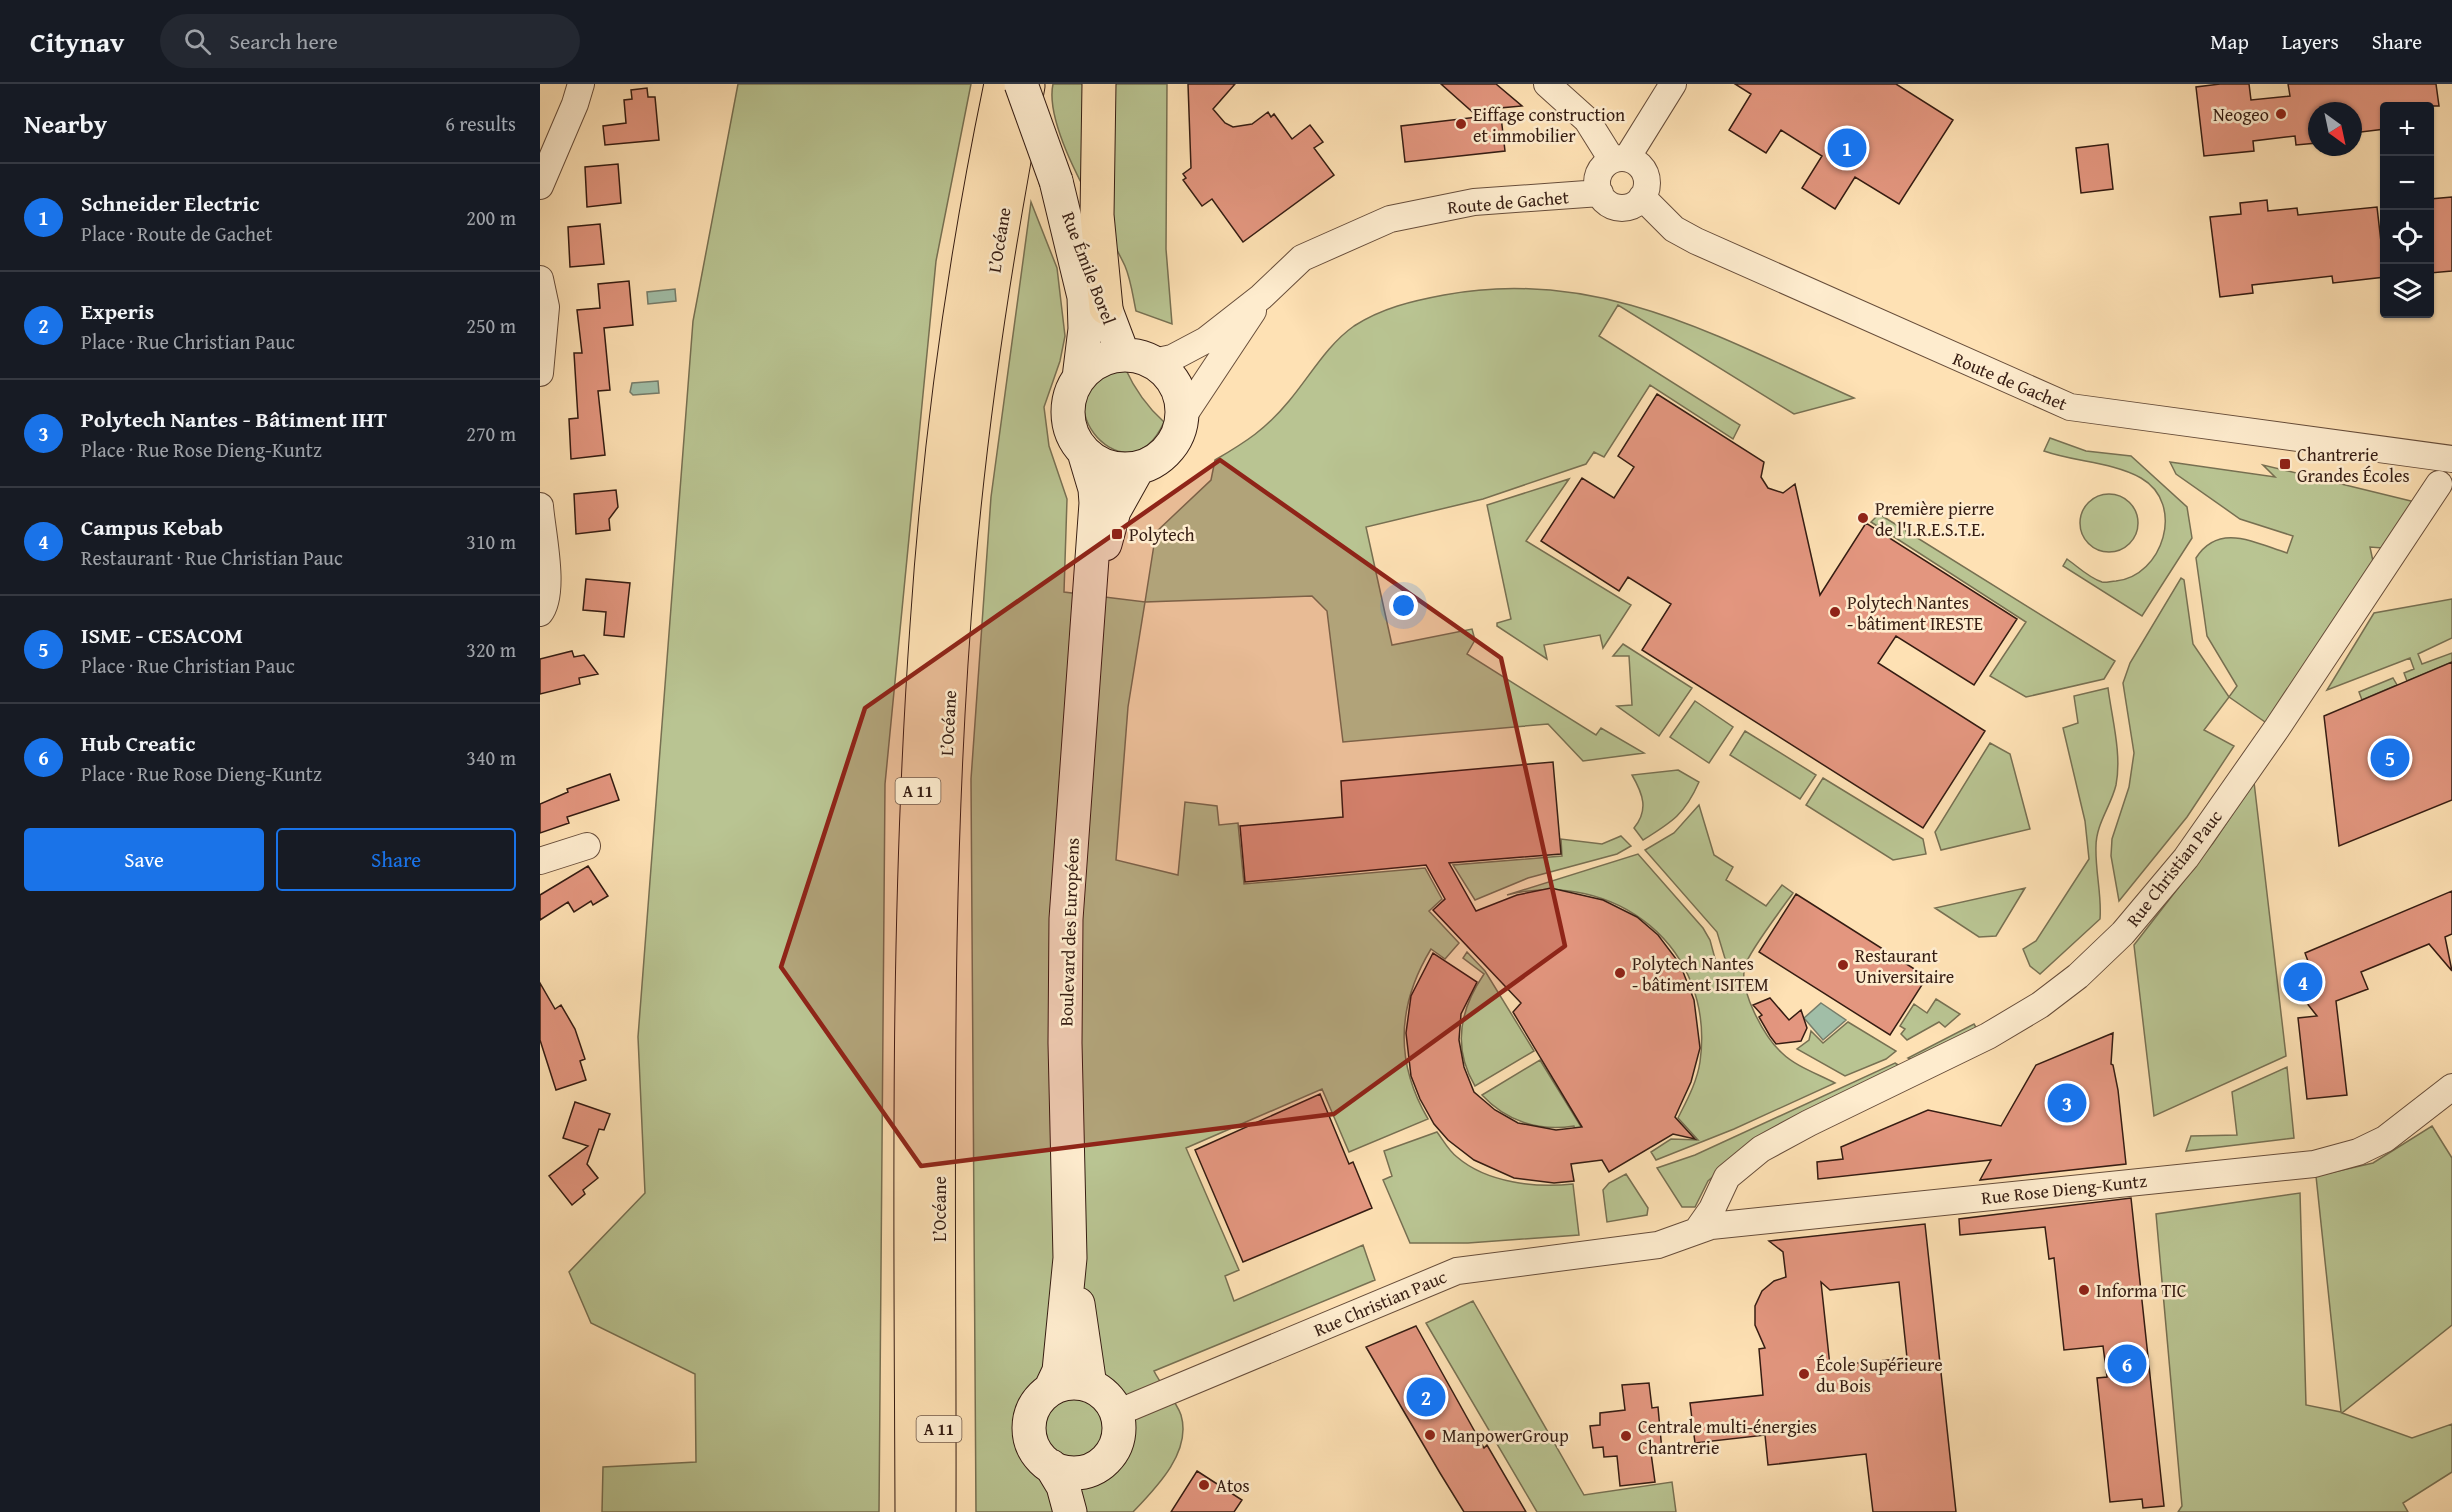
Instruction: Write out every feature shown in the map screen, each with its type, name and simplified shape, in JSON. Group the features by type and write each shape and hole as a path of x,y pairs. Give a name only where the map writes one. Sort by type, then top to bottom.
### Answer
{"highway":[{"name":"L’Océane","path":"912,1512 914,918 927,624 951,386 967,271 1001,84"},
{"name":"L’Océane","path":"939,1512 940,982 952,650 980,374 1005,207 1029,84"},
{"path":"1099,84 1097,215 1106,308"}],"street":[{"path":"540,186 575,104 580,84"},
{"name":"Rue Émile Borel","path":"1021,84 1106,308 1138,358"},
{"path":"1546,84 1587,120 1619,159 1637,163 1645,175 1646,186 1642,196 1631,205 1622,207 1608,203 1600,193 1597,182 1600,172 1619,159 1673,84"},
{"name":"Rue Émile Borel","path":"1056,181 1084,297 1085,329 1079,378"},
{"name":"Route de Gachet","path":"1138,358 1184,353 1206,340 1261,297 1302,258 1390,219 1474,202 1600,193"},
{"name":"Route de Gachet","path":"1642,196 1674,229 1696,241 2070,407 2452,459"},
{"path":"540,279 546,307 540,374"},
{"name":"Route de Gachet","path":"1182,418 1221,363 1261,297"},
{"path":"1138,358 1167,372 1177,386 1182,402 1182,418 1171,446 1162,456 1138,468 1115,468 1093,459 1084,452 1073,435 1068,416 1070,396 1079,378 1094,364 1138,358"},
{"name":"Boulevard des Européens","path":"1051,1388 1059,1371 1070,1258 1066,929 1095,489 1084,452"},
{"name":"Boulevard des Européens","path":"1089,607 1114,511 1138,468"},
{"name":"Rue Christian Pauc","path":"1698,1229 1712,1209 1727,1177 1761,1149 1809,1123 1988,1036 2040,1005 2078,976 2150,903 2186,858 2277,728 2439,484"},
{"path":"540,506 548,591 545,607 540,613"},
{"path":"540,861 586,846"},
{"name":"Rue Rose Dieng-Kuntz","path":"1658,1245 1698,1229 2314,1164 2358,1152 2385,1139 2452,1088"},
{"name":"Rue Christian Pauc","path":"1117,1413 1456,1271 1658,1245"},
{"name":"Boulevard des Européens","path":"1070,1258 1090,1386"},
{"path":"1051,1466 1071,1472 1095,1467 1109,1455 1117,1442 1119,1427 1117,1413 1110,1401 1090,1386 1070,1383 1051,1388 1038,1401 1030,1418 1030,1436 1037,1454 1051,1466 1063,1486 1070,1512"},
{"path":"1082,1512 1095,1467"}],"highlighted area":[{"path":"1220,460 1501,658 1565,946 1334,1114 921,1166 781,967 865,708"}],"shaded area":[{"path":"738,84 971,84 936,261 885,784 879,1512 602,1512 603,1467 696,1462 695,1374 591,1323 569,1272 645,1193 638,1037 693,321"},
{"path":"1053,84 1167,84 1166,249 1172,324 1136,311 1125,266 1078,176 1057,126 1052,103"},
{"path":"1031,202 1057,268 1065,336 1060,361 1044,407 1049,446 1067,499 1064,592 1145,602 1128,707 1116,860 1178,875 1185,802 1217,806 1219,825 1238,823 1244,884 1425,868 1442,899 1429,911 1459,943 1445,959 1431,949 1411,991 1406,1012 1404,1033 1409,1076 1428,1119 1349,1152 1322,1089 1186,1148 1239,1270 1225,1276 1234,1301 1363,1245 1375,1280 1154,1371 1176,1404 1181,1415 1183,1429 1177,1456 1170,1468 1133,1512 976,1512 971,779 991,497"},
{"path":"675,289 676,301 648,304 647,292"},
{"path":"1500,289 1554,290 1605,299 1656,313 1705,331 1854,398 1794,414 1618,305 1599,336 1740,425 1733,439 1650,385 1604,457 1594,452 1586,464 1483,499 1366,527 1392,645 1472,629 1475,640 1467,654 1596,735 1601,728 1644,753 1583,761 1548,724 1343,742 1327,611 1312,596 1145,602 1156,532 1211,480 1215,460 1246,441 1272,420 1327,351 1344,334 1375,314 1409,303 1444,295"},
{"path":"1125,368 1142,397 1164,422 1147,445 1128,452 1109,447 1094,433 1085,415 1085,395 1098,378"},
{"path":"658,381 659,393 633,395 630,392 632,383"},
{"path":"2050,438 2086,451 2131,456 2187,507 2192,538 2142,616 2063,566 2067,559 2088,575 2104,582 2132,576 2146,566 2156,553 2163,537 2165,521 2163,504 2155,490 2141,478 2130,473 2106,465 2044,451"},
{"path":"2170,462 2275,477 2263,465 2415,502 2383,548 2370,547 2374,566 2268,724 2229,697 2237,686 2207,636 2196,558 2205,547 2226,538 2238,538 2287,553 2293,536 2240,519 2176,474"},
{"path":"1569,479 1526,541 1631,605 1603,648 1600,635 1544,645 1547,659 1497,626 1497,623 1511,619 1487,505"},
{"path":"2109,494 2120,496 2133,507 2138,523 2136,534 2125,547 2109,552 2098,550 2085,539 2080,523 2082,512 2093,499"},
{"path":"1879,514 2115,661 2104,679 2026,697 1990,676 2026,622 1871,522"},
{"path":"2181,578 2184,580 2193,644 2229,697 2204,730 2234,746 2187,817 2119,901 2111,856 2112,839 2129,787 2134,753 2123,683 2130,663"},
{"path":"2452,599 2452,638 2418,654 2422,664 2452,653 2452,662 2407,681 2404,673 2414,669 2410,658 2327,690 2374,613"},
{"path":"1623,644 1692,688 1659,736 1617,706 1632,705 1629,656 1613,656"},
{"path":"2393,678 2397,685 2362,700 2359,692"},
{"path":"2108,688 2117,749 2118,773 2114,793 2097,838 2100,919 2040,974 2030,966 2023,949 2036,941 2089,859 2085,821 2063,728 2078,723 2074,696"},
{"path":"1695,701 1733,727 1709,763 1670,737"},
{"path":"1745,731 1816,775 1800,799 1730,755"},
{"path":"1990,743 2010,754 2030,829 1941,850 1935,832"},
{"path":"1678,770 1699,782 1694,793 1677,816 1643,840 1634,828 1642,815 1643,802 1632,775"},
{"path":"1823,778 1923,839 1926,854 1893,860 1806,805"},
{"path":"2254,782 2286,1056 2154,1116 2134,945 2213,843"},
{"path":"1699,805 1714,855 1733,867 1726,880 1766,906 1782,885 1793,893 1748,960 1745,966 1745,988 1754,1013 1775,1046 1793,1062 1835,1083 1734,1129 1656,1160 1651,1152 1671,1139 1698,1140 1678,1118 1697,1077 1700,1062 1701,1021 1692,984 1674,952 1650,926 1620,906 1585,894 1547,890 1507,895 1638,854 1703,928 1710,940 1717,966 1727,965 1717,932 1645,850 1674,833"},
{"path":"1621,836 1631,846 1617,854 1528,878 1475,900 1453,865 1562,856 1561,839 1602,844"},
{"path":"2025,888 1996,936 1979,937 1935,908"},
{"path":"1467,952 1485,971 1534,1051 1475,1086 1463,1057 1462,1028 1469,1001 1484,974 1463,958"},
{"path":"1936,999 1960,1014 1945,1027 1939,1022 1907,1040 1901,1034 1905,1029 1900,1026 1914,1004 1927,1013"},
{"path":"1821,1003 1846,1020 1823,1040 1804,1018"},
{"path":"1848,1022 1896,1051 1886,1059 1845,1076 1797,1049 1809,1040 1811,1031 1823,1043"},
{"path":"1974,1024 1981,1036 1922,1065 1908,1058"},
{"path":"1540,1060 1588,1138 1578,1142 1574,1126 1536,1126 1512,1118 1482,1095"},
{"path":"1895,1063 1909,1072 1723,1168 1708,1181 1695,1207 1682,1207 1657,1168 1695,1155"},
{"path":"2287,1067 2294,1138 2186,1151 2191,1136 2237,1135 2232,1092"},
{"path":"2432,1126 2452,1158 2452,1325 2342,1413 2412,1438 2452,1424 2452,1472 2403,1503 2408,1512 2178,1512 2182,1506 2156,1214 2300,1193 2306,1405 2341,1412 2316,1176 2373,1163"},
{"path":"1437,1132 1454,1155 1483,1173 1512,1182 1528,1184 1573,1184 1579,1235 1468,1243 1410,1243 1383,1180 1392,1176 1384,1151"},
{"path":"1626,1174 1648,1208 1647,1215 1607,1222 1603,1190 1609,1183"},
{"path":"1473,1301 1584,1495 1672,1482 1676,1512 1537,1512 1426,1323"}],"building":[{"path":"1188,84 1235,84 1213,109 1225,123 1233,127 1252,124 1268,112 1271,117 1274,114 1292,139 1310,125 1323,142 1314,148 1334,175 1243,242 1212,199 1202,206 1183,180 1186,178 1183,174 1191,168"},
{"name":"Eiffage construction et immobilier","path":"1441,84 1496,84 1522,106 1500,108 1505,151 1405,162 1401,126 1478,117"},
{"path":"1735,84 1896,84 1953,120 1899,204 1855,177 1835,209 1802,188 1822,156 1781,130 1766,153 1729,130 1751,94"},
{"path":"2249,84 2251,100 2290,96 2288,84 2436,84 2439,106 2434,106 2434,102 2380,102 2380,130 2362,132 2362,102 2308,102 2308,144 2296,145 2295,136 2253,141 2254,151 2204,156 2196,87"},
{"path":"647,88 648,97 655,97 659,140 605,145 603,126 626,123 624,100 632,99 631,90"},
{"path":"2108,144 2113,189 2081,193 2076,148"},
{"path":"618,164 621,203 587,207 585,167"},
{"path":"2452,197 2452,271 2434,273 2434,199"},
{"path":"2267,200 2268,211 2297,208 2298,215 2377,207 2380,233 2380,278 2333,283 2332,276 2252,285 2253,293 2220,297 2210,217 2241,214 2240,203"},
{"path":"600,224 604,264 570,267 568,227"},
{"path":"629,281 633,325 604,328 610,390 598,391 605,455 571,459 569,419 578,418 574,353 582,353 577,310 600,308 598,284"},
{"name":"Polytech Nantes - bâtiment IRESTE","path":"1657,394 1764,462 1761,477 1768,488 1783,493 1795,484 1820,595 1866,523 2017,619 1974,685 1896,636 1878,663 1985,731 1923,828 1642,650 1671,604 1628,577 1619,591 1541,541 1582,478 1614,498 1634,467 1618,456"},
{"path":"616,490 618,507 609,519 610,530 576,534 574,494"},
{"path":"586,579 630,583 624,637 604,635 606,612 583,610"},
{"path":"572,651 574,657 584,655 598,674 579,678 580,684 540,694 540,659"},
{"path":"2452,662 2452,800 2339,846 2324,716"},
{"name":"Polytech Nantes - bâtiment ISITEM","path":"1553,762 1561,854 1449,863 1476,911 1517,895 1551,888 1603,900 1637,917 1658,935 1680,964 1694,1000 1700,1048 1691,1082 1675,1117 1695,1139 1673,1134 1609,1172 1602,1160 1571,1164 1574,1181 1554,1183 1514,1178 1474,1160 1448,1140 1434,1124 1420,1099 1411,1076 1406,1033 1411,996 1433,953 1477,982 1461,1014 1459,1040 1464,1067 1474,1092 1495,1110 1518,1123 1556,1130 1582,1127 1513,1012 1521,1003 1433,910 1445,899 1426,865 1245,882 1240,826 1343,817 1341,781"},
{"path":"610,774 619,800 567,817 569,823 540,833 540,804 568,792 567,789"},
{"path":"588,866 608,896 593,905 591,901 574,912 568,902 540,920 540,895"},
{"path":"2452,891 2452,934 2445,937 2452,971 2429,944 2361,972 2368,989 2336,1001 2347,1095 2307,1099 2298,1018 2317,1016 2298,992 2295,983 2296,975 2309,964 2305,953"},
{"name":"Restaurant Universitaire","path":"1796,894 1927,977 1890,1035 1759,952"},
{"path":"540,983 555,1009 561,1005 575,1029 585,1059 580,1061 586,1080 556,1090 540,1040"},
{"path":"1770,998 1789,1020 1801,1010 1807,1028 1801,1041 1776,1044 1770,1036 1759,1017 1762,1015 1753,1005"},
{"path":"2113,1033 2111,1064 2118,1090 2126,1164 1980,1180 1991,1160 1818,1179 1817,1162 1843,1159 1841,1147 1928,1110 2001,1126 2036,1065"},
{"path":"1320,1094 1349,1164 1353,1162 1372,1208 1243,1262 1195,1150"},
{"path":"575,1102 610,1114 604,1130 599,1129 587,1164 598,1178 583,1190 585,1194 572,1205 549,1176 588,1146 563,1138"},
{"path":"2131,1198 2164,1506 2143,1508 2142,1499 2110,1502 2097,1378 2107,1377 2103,1346 2064,1350 2054,1258 2049,1259 2045,1227 1960,1235 1959,1219"},
{"name":"École Supérieure du Bois","path":"1925,1224 1956,1512 1873,1512 1866,1454 1768,1465 1765,1435 1695,1443 1690,1403 1763,1395 1759,1349 1765,1348 1755,1325 1755,1306 1762,1291 1774,1281 1786,1277 1783,1252 1769,1241","holes":["1821,1282 1830,1290 1899,1282 1907,1358 1830,1366"]},
{"path":"1416,1326 1484,1448 1487,1445 1526,1512 1464,1512 1366,1347"},
{"name":"Centrale multi-énergies Chantrerie","path":"1649,1383 1652,1408 1658,1407 1662,1451 1651,1453 1655,1482 1620,1486 1617,1456 1604,1457 1603,1447 1593,1448 1590,1426 1600,1425 1600,1413 1625,1410 1622,1385"},
{"name":"Atos","path":"1197,1471 1242,1500 1234,1512 1171,1512"}],"place":[{"name":"Neogeo","path":"2281,114"},
{"name":"Eiffage construction et immobilier","path":"1461,124"},
{"name":"Schneider Electric","path":"1847,148"},
{"name":"Chantrerie Grandes Écoles","path":"2285,464"},
{"name":"Première pierre de l'I.R.E.S.T.E.","path":"1863,518"},
{"name":"Polytech","path":"1117,534"},
{"name":"Polytech Nantes - bâtiment IRESTE","path":"1835,612"},
{"name":"ISME - CESACOM","path":"2390,758"},
{"name":"Restaurant Universitaire","path":"1843,965"},
{"name":"Polytech Nantes - bâtiment ISITEM","path":"1620,973"},
{"name":"Campus Kebab","path":"2303,982"},
{"name":"Polytech Nantes - Bâtiment IHT","path":"2067,1103"},
{"name":"Informa TIC","path":"2084,1290"},
{"name":"Hub Creatic","path":"2127,1364"},
{"name":"École Supérieure du Bois","path":"1804,1374"},
{"name":"Experis","path":"1426,1397"},
{"name":"ManpowerGroup","path":"1430,1435"},
{"name":"Centrale multi-énergies Chantrerie","path":"1626,1436"},
{"name":"Atos","path":"1204,1485"}]}
